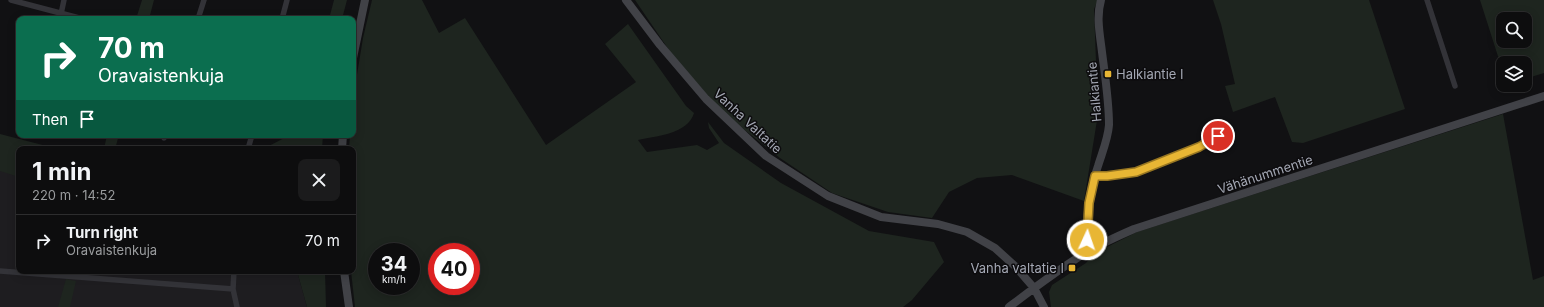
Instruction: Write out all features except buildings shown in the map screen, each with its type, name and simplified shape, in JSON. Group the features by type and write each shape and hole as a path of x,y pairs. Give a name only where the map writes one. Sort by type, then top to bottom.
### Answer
{"street":[{"path":"11,0 60,16 64,0"},
{"path":"199,16 204,0"},
{"path":"283,16 287,0"},
{"path":"356,44 365,0"},
{"name":"Vanha Valtatie","path":"626,0 660,45 706,98 766,156 828,196 881,217 938,224 966,232 994,248 1016,267 1034,288 1044,307"},
{"name":"Halkiantie","path":"1089,251 1086,233 1089,203 1109,126 1099,23 1101,0"},
{"path":"1427,0 1455,86"},
{"name":"Vähänummentie","path":"1009,307 1034,288 1089,251 1134,229 1544,96"},
{"path":"1095,176 1136,172 1199,147 1218,136"},
{"path":"0,271 16,272"},
{"path":"39,274 233,289"},
{"path":"234,274 233,289 237,307"},
{"path":"344,274 349,307"}],"shaded area":[{"path":"142,0 154,0 150,16 137,16"},
{"path":"334,0 347,0 343,16 330,16"},
{"path":"372,0 422,0 439,33 465,18 546,145 636,82 605,44 628,24 686,106 694,113 691,120 678,130 638,140 647,152 697,145 707,150 719,143 709,128 708,122 724,143 781,183 869,231 934,242 944,262 912,300 903,307 355,307 351,274 356,274 356,146 349,146 350,138 356,138 356,81 363,38"},
{"path":"635,0 1098,0 1094,9 1098,114 1084,201 1012,175 977,178 949,192 932,218 888,212 832,193 780,158 723,113 671,53"},
{"path":"1213,0 1369,0 1405,109 1303,143 1292,142 1275,97 1233,112 1225,86 1235,84 1221,24"},
{"path":"1480,0 1544,0 1544,73 1532,77 1532,56 1498,56"},
{"path":"1503,114 1533,280 1544,276 1544,307 1051,307 1049,292 1052,285 1086,263 1095,253 1137,232"},
{"path":"0,134 46,146 16,146 16,176 0,171"},
{"path":"106,138 118,138 116,146 105,146"},
{"path":"284,138 323,138 322,146 269,146"},
{"path":"0,167 16,170 16,274 298,274 307,307 0,307"},
{"path":"298,274 325,274 326,307 307,307"},
{"path":"66,279 76,281 70,307 58,307"}],"place":[{"name":"Halkiantie I","path":"1108,74"},
{"name":"Vanha valtatie I","path":"1072,268"}],"route":[{"path":"1087,240 1086,233 1089,203 1095,176 1136,172 1199,147 1218,136"}]}
